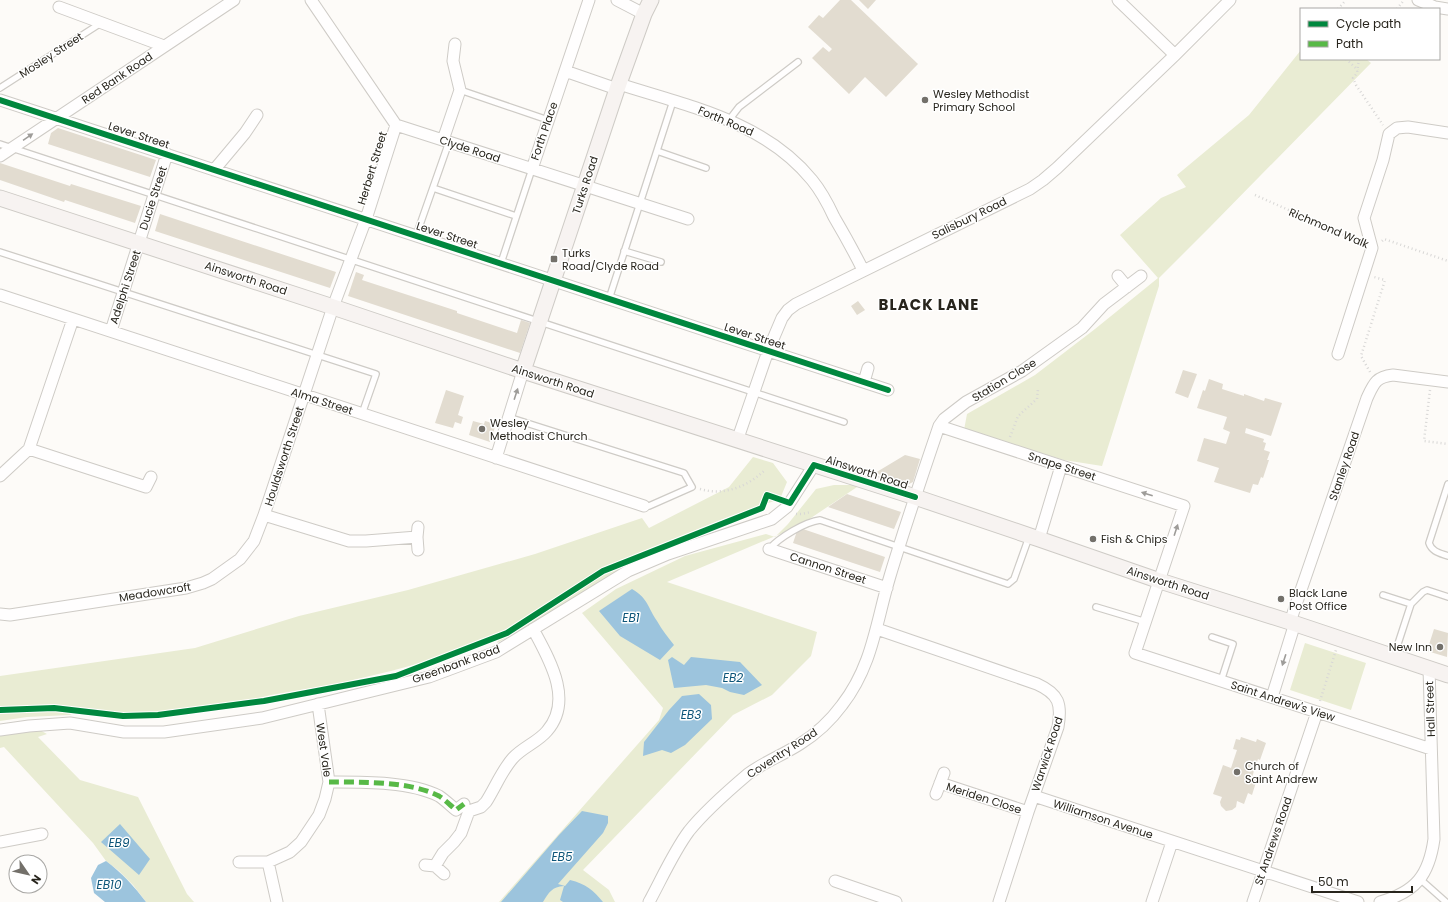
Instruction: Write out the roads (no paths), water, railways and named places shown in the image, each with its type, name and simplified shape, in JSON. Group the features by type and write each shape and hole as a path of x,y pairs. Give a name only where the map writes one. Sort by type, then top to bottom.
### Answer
{"main road":[{"name":"Turks Road","path":"523,371 618,86 644,14 651,0"},
{"name":"Ainsworth Road","path":"0,198 139,242 737,441 915,497 1160,581 1293,622 1448,675"}],"street":[{"name":"Red Bank Road","path":"0,156 234,0"},
{"path":"311,0 396,124"},
{"name":"Forth Place","path":"532,169 589,0"},
{"path":"617,0 644,14"},
{"path":"1118,0 1175,55"},
{"name":"Salisbury Road","path":"737,441 768,350 782,318 788,310 796,304 863,270 1030,189 1043,180 1175,55 1230,0"},
{"path":"1418,0 1435,7 1448,9"},
{"name":"Mosley Street","path":"60,7 164,46"},
{"path":"446,141 460,90 453,61 455,44"},
{"name":"Forth Road","path":"565,71 673,101 729,120 766,139 800,166 822,194 863,270"},
{"name":"Lever Street","path":"0,100 888,390"},
{"path":"214,170 245,134 257,115"},
{"name":"Clyde Road","path":"396,124 688,219"},
{"name":"Herbert Street","path":"333,307 366,219 396,124"},
{"path":"1338,354 1372,248 1364,218 1383,160 1389,134 1397,128 1408,127 1448,133"},
{"name":"Ducie Street","path":"139,242 167,154"},
{"name":"Adelphi Street","path":"111,331 139,242"},
{"path":"1118,276 1127,287"},
{"name":"Station Close","path":"915,497 939,426 944,420 966,402 1022,371 1082,328 1104,304 1141,276"},
{"name":"Alma Street","path":"0,295 644,506"},
{"name":"Houldsworth Street","path":"264,514 333,307"},
{"path":"0,476 29,449 73,319"},
{"path":"864,382 868,368"},
{"path":"496,458 523,371"},
{"name":"Stanley Road","path":"1272,697 1293,622 1367,398 1375,382 1384,376 1393,375 1448,382"},
{"name":"Snape Street","path":"939,426 1184,506 1160,581"},
{"path":"29,449 146,487 151,477"},
{"name":"Greenbank Road","path":"0,730 70,723 124,732 164,732 262,718 429,677 496,652 628,570 668,554 772,520 787,507 814,465"},
{"path":"1034,537 1061,466"},
{"name":"Coventry Road","path":"649,902 688,832 701,817 748,774 763,764 801,744 829,720 859,680 877,629 887,588 915,497"},
{"path":"264,514 350,541 366,541 418,532 418,550"},
{"name":"Meadowcroft","path":"0,614 18,614 186,588 203,583 240,559 248,550 254,541 264,514"},
{"name":"Cannon Street","path":"769,549 887,588"},
{"path":"1146,622 1160,581"},
{"name":"Saint Andrew's View","path":"1146,622 1135,653 1431,749"},
{"path":"329,782 377,783 417,788 439,796 456,810 464,804 481,807 486,802 513,758 547,731 559,708 558,687 549,660 533,629"},
{"name":"Warwick Road","path":"877,629 1048,688 1054,694 1059,703 1061,713 1058,727 1028,812 999,902"},
{"name":"Hall Street","path":"1380,902 1392,899 1405,893 1420,879 1432,856 1434,839 1429,668"},
{"name":"West Vale","path":"239,862 268,862 290,852 302,842 319,815 329,782 318,704"},
{"name":"St Andrews Road","path":"1253,902 1317,712"},
{"name":"Meriden Close","path":"940,783 1028,812"},
{"name":"Williamson Avenue","path":"1034,796 1358,902"},
{"path":"444,874 430,866 461,833 464,804"},
{"path":"0,842 42,834"},
{"path":"1152,902 1172,842"},
{"path":"268,862 277,902"},
{"path":"834,881 896,902"}],"lane":[{"name":"Mosley Street","path":"0,88 102,23"},
{"path":"729,120 739,107 798,62"},
{"path":"460,90 548,120"},
{"path":"608,298 673,101"},
{"path":"416,236 433,188 446,141"},
{"path":"0,144 351,260 540,320 844,422"},
{"path":"657,151 706,168"},
{"name":"Forth Place","path":"501,264 532,169"},
{"path":"433,188 516,216"},
{"path":"624,251 661,262"},
{"path":"0,252 376,374 362,414"},
{"path":"508,417 684,473 692,487 649,506 644,506"},
{"path":"1448,484 1429,543 1434,552 1448,556"},
{"path":"769,549 776,541 812,521 820,520 918,552 1008,584 1014,579 1034,537"},
{"path":"1394,657 1411,604 1427,590 1448,597"},
{"path":"1383,595 1411,604"},
{"path":"1096,607 1146,622"},
{"path":"1212,638 1233,644 1221,681"},
{"path":"1420,879 1446,902"}],"water":[{"name":"EB1","path":"632,589 645,600 674,645 660,660 620,636 599,611"},
{"name":"EB2","path":"672,657 684,665 691,657 740,662 762,685 744,695 706,685 674,688 668,660"},
{"name":"EB3","path":"699,694 711,705 712,719 685,745 671,753 662,750 643,756 644,742 669,710 682,696"},
{"name":"EB5","path":"582,811 608,816 608,823 603,833 558,884 565,886 570,880 580,883 592,891 603,902 563,902 560,900 564,886 551,891 543,902 501,902 559,835"},
{"name":"EB9","path":"120,824 150,859 139,875 101,842"},
{"name":"EB10","path":"106,861 128,880 146,902 105,902 94,893 91,878 98,865"}],"place":[{"name":"Wesley Methodist Primary School","path":"925,100"},
{"name":"Turks Road/Clyde Road","path":"554,259"},
{"name":"Wesley Methodist Church","path":"482,429"},
{"name":"Fish & Chips","path":"1093,539"},
{"name":"Black Lane Post Office","path":"1281,599"},
{"name":"New Inn","path":"1440,647"},
{"name":"Church of Saint Andrew","path":"1237,772"}],"district":[{"name":"BLACK LANE","path":"929,304"}]}
